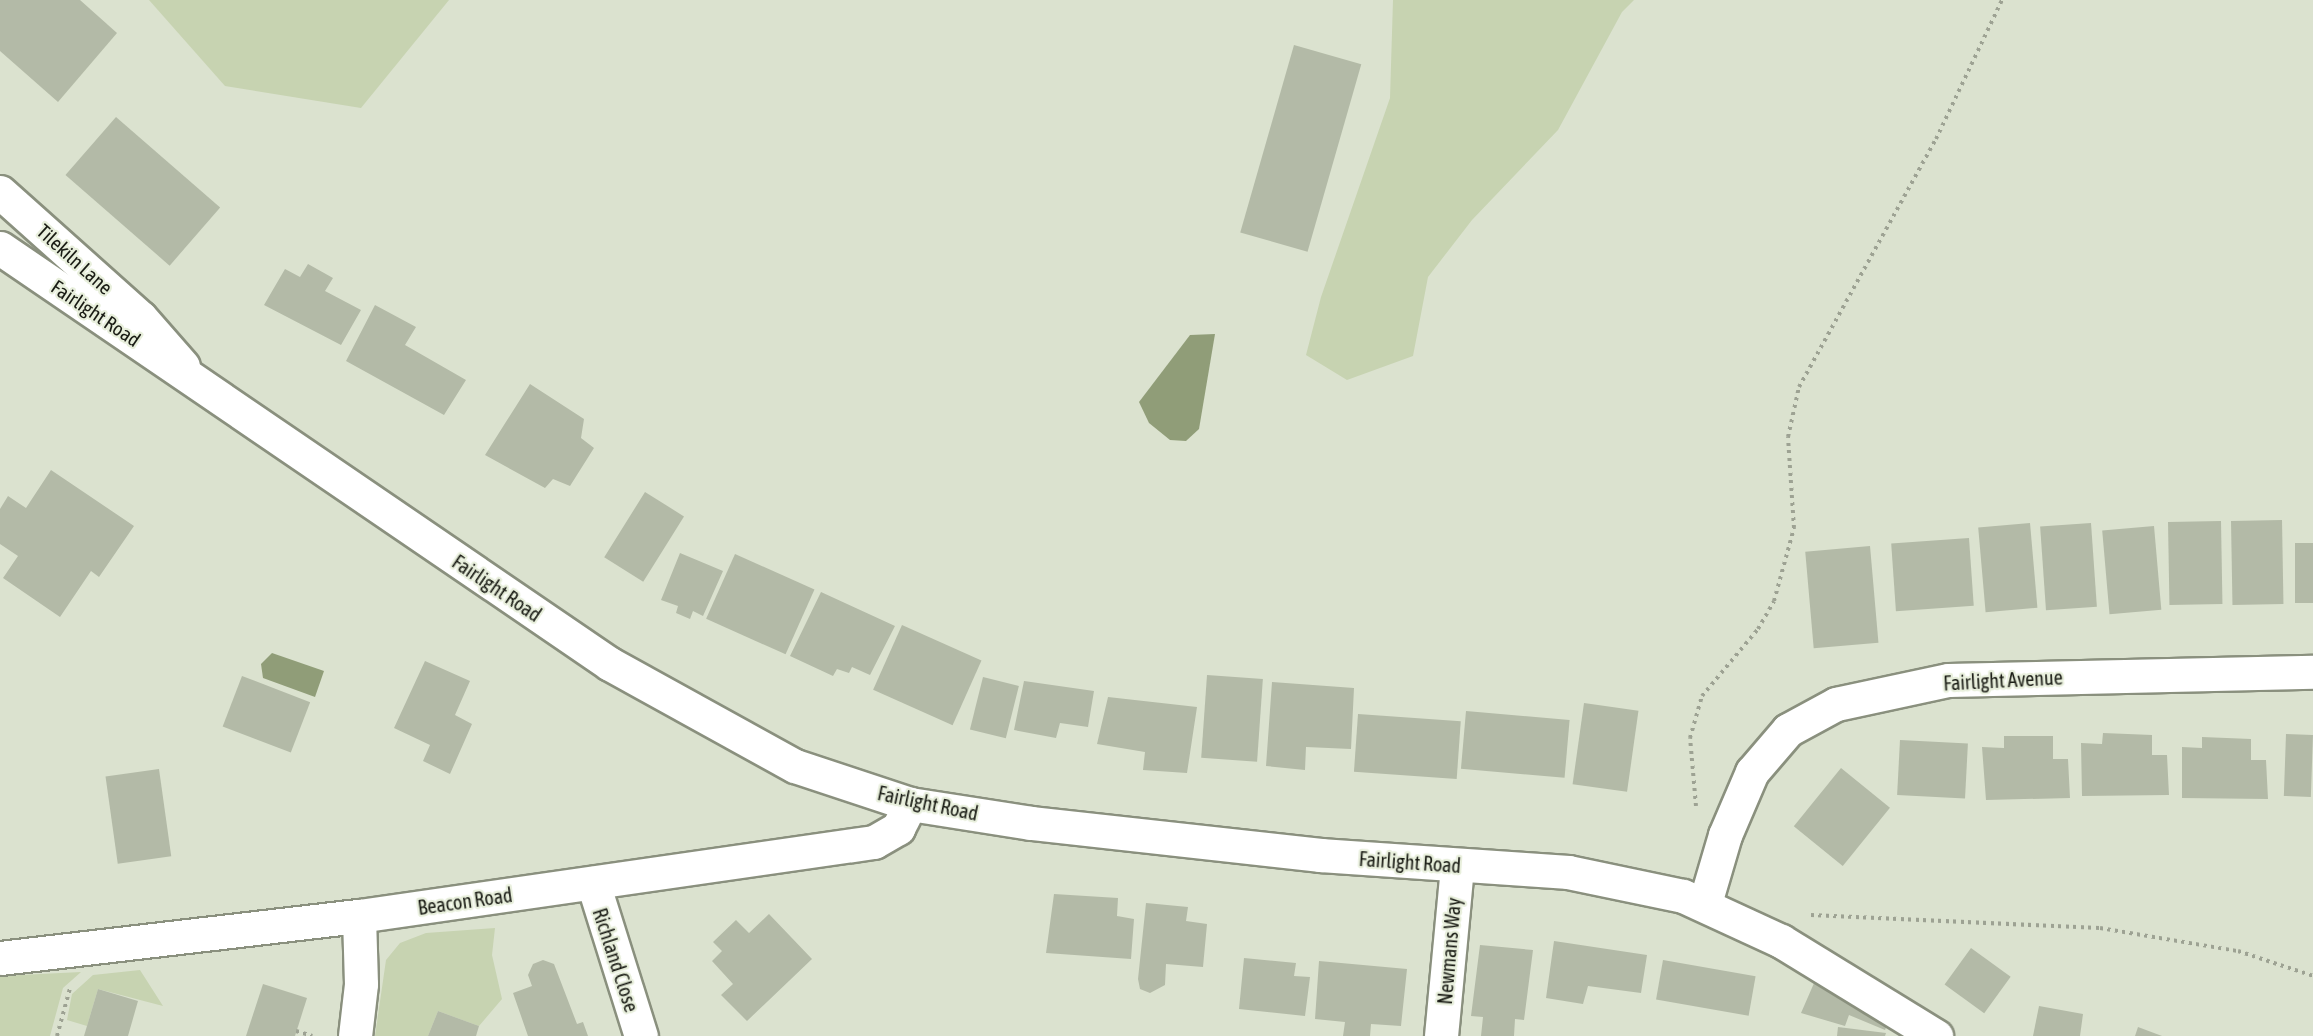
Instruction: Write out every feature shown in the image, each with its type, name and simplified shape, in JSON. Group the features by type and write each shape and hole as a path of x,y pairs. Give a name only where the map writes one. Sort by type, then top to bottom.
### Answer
{"street":[{"name":"Tilekiln Lane","path":"0,192 140,317 196,381"},
{"name":"Fairlight Road","path":"0,248 610,664 795,766 910,804 1042,825 1457,866 1568,872 1705,903 1781,941 1926,1033"},
{"name":"Fairlight Avenue","path":"1705,903 1725,835 1752,772 1788,730 1836,704 1948,680 2313,672"},
{"name":"Beacon Road","path":"0,958 359,916 874,842 898,828 910,804"},
{"name":"Newmans Way","path":"1441,1036 1457,866"},
{"name":"Richland Close","path":"593,882 641,1036"},
{"path":"355,1036 361,984 359,916"}],"path":[{"path":"1696,815 1690,738 1702,696 1758,629 1774,601 1794,528 1788,437 1799,387 1936,139 2002,0"},
{"path":"1781,941 1801,914 2100,928 2238,951 2313,976"},
{"path":"296,1031 312,1036"}],"shaded area":[{"path":"149,0 449,0 361,108 225,86"},
{"path":"1393,0 1634,0 1622,12 1558,130 1472,220 1428,277 1413,356 1347,380 1306,355 1321,297 1390,98"},
{"path":"1215,334 1199,429 1186,441 1170,440 1149,423 1139,402 1190,335"},
{"path":"272,653 324,671 315,697 263,678 261,664"},
{"path":"495,928 492,955 502,999 479,1026 438,1011 428,1036 375,1036 386,960 400,943 426,933"},
{"path":"140,970 163,1006 98,989 87,1026 67,1020 72,994 93,975"},
{"path":"81,972 63,988 50,1036 0,1036 0,976"}],"building":[{"path":"0,0 80,0 117,33 58,102 0,51"},
{"path":"1294,45 1361,64 1308,252 1240,232"},
{"path":"116,117 220,208 170,266 65,175"},
{"path":"308,264 333,278 325,291 361,310 341,345 264,305 285,269 300,277"},
{"path":"375,305 416,327 405,345 466,380 444,415 346,361"},
{"path":"530,384 584,419 581,438 594,448 570,486 553,479 545,488 485,455"},
{"path":"51,470 134,526 99,577 91,571 60,617 3,578 18,556 0,544 0,509 8,496 26,508"},
{"path":"645,492 684,516 643,582 604,557"},
{"path":"2282,520 2283,604 2232,605 2231,521"},
{"path":"2221,521 2222,604 2169,605 2168,522"},
{"path":"2030,523 2037,608 1986,612 1978,528"},
{"path":"2091,523 2097,607 2046,610 2040,527"},
{"path":"2154,526 2161,610 2110,614 2102,531"},
{"path":"1969,538 1974,606 1896,611 1891,543"},
{"path":"2295,543 2313,543 2313,603 2295,603"},
{"path":"1870,546 1878,643 1814,648 1805,552"},
{"path":"680,553 723,571 703,616 693,611 690,619 676,613 678,606 661,600"},
{"path":"735,554 814,589 786,654 706,619"},
{"path":"821,592 895,626 870,675 852,667 849,673 837,669 833,676 790,656"},
{"path":"902,625 981,660 953,725 873,690"},
{"path":"425,661 470,681 455,715 472,724 450,774 423,761 430,745 394,728"},
{"path":"1207,675 1263,679 1257,762 1201,758"},
{"path":"242,676 310,702 291,753 223,726"},
{"path":"983,677 1019,686 1006,738 970,729"},
{"path":"1024,681 1094,691 1088,727 1060,723 1056,738 1014,730"},
{"path":"1272,682 1354,688 1351,749 1306,747 1305,770 1266,766"},
{"path":"1108,697 1197,707 1187,773 1143,770 1145,752 1097,744"},
{"path":"1584,703 1638,711 1627,792 1573,784"},
{"path":"1466,711 1570,720 1565,778 1461,769"},
{"path":"1358,714 1461,721 1457,779 1354,772"},
{"path":"2103,733 2152,735 2152,755 2167,755 2169,795 2082,796 2081,743 2102,744"},
{"path":"2286,734 2313,735 2311,797 2284,796"},
{"path":"2004,736 2053,736 2053,759 2068,759 2070,798 1986,800 1982,747 2004,748"},
{"path":"2202,737 2251,739 2251,760 2266,760 2268,799 2182,798 2182,747 2202,748"},
{"path":"1900,740 1968,744 1965,798 1897,795"},
{"path":"1841,768 1890,808 1843,866 1794,826"},
{"path":"159,769 171,856 118,864 106,777"},
{"path":"1054,894 1118,898 1117,916 1134,919 1131,959 1046,953"},
{"path":"1146,903 1188,907 1186,921 1207,924 1203,967 1166,964 1165,985 1150,993 1140,989 1138,979"},
{"path":"769,914 812,959 747,1021 721,995 733,984 712,961 722,951 713,942 736,920 749,933"},
{"path":"1554,941 1647,955 1641,993 1588,986 1583,1004 1546,998"},
{"path":"1480,945 1533,950 1524,1020 1515,1019 1514,1036 1481,1036 1483,1017 1471,1016"},
{"path":"1971,948 2011,977 1984,1013 1945,984"},
{"path":"1244,958 1296,963 1294,976 1310,977 1305,1016 1239,1009"},
{"path":"543,960 554,964 577,1024 583,1022 588,1036 528,1036 513,993 532,986 528,975 533,964"},
{"path":"1663,960 1756,976 1749,1016 1656,999"},
{"path":"1319,961 1407,969 1401,1026 1371,1024 1370,1036 1343,1036 1345,1022 1315,1019"},
{"path":"1818,974 1891,1016 1885,1030 1849,1015 1845,1026 1801,1013"},
{"path":"263,984 307,998 295,1036 246,1036"},
{"path":"98,989 138,1001 128,1036 84,1036"},
{"path":"2039,1006 2083,1014 2080,1036 2033,1036"},
{"path":"438,1011 479,1026 476,1036 428,1036"},
{"path":"1838,1027 1886,1033 1885,1036 1837,1036"},
{"path":"2138,1027 2162,1036 2135,1036"}]}
